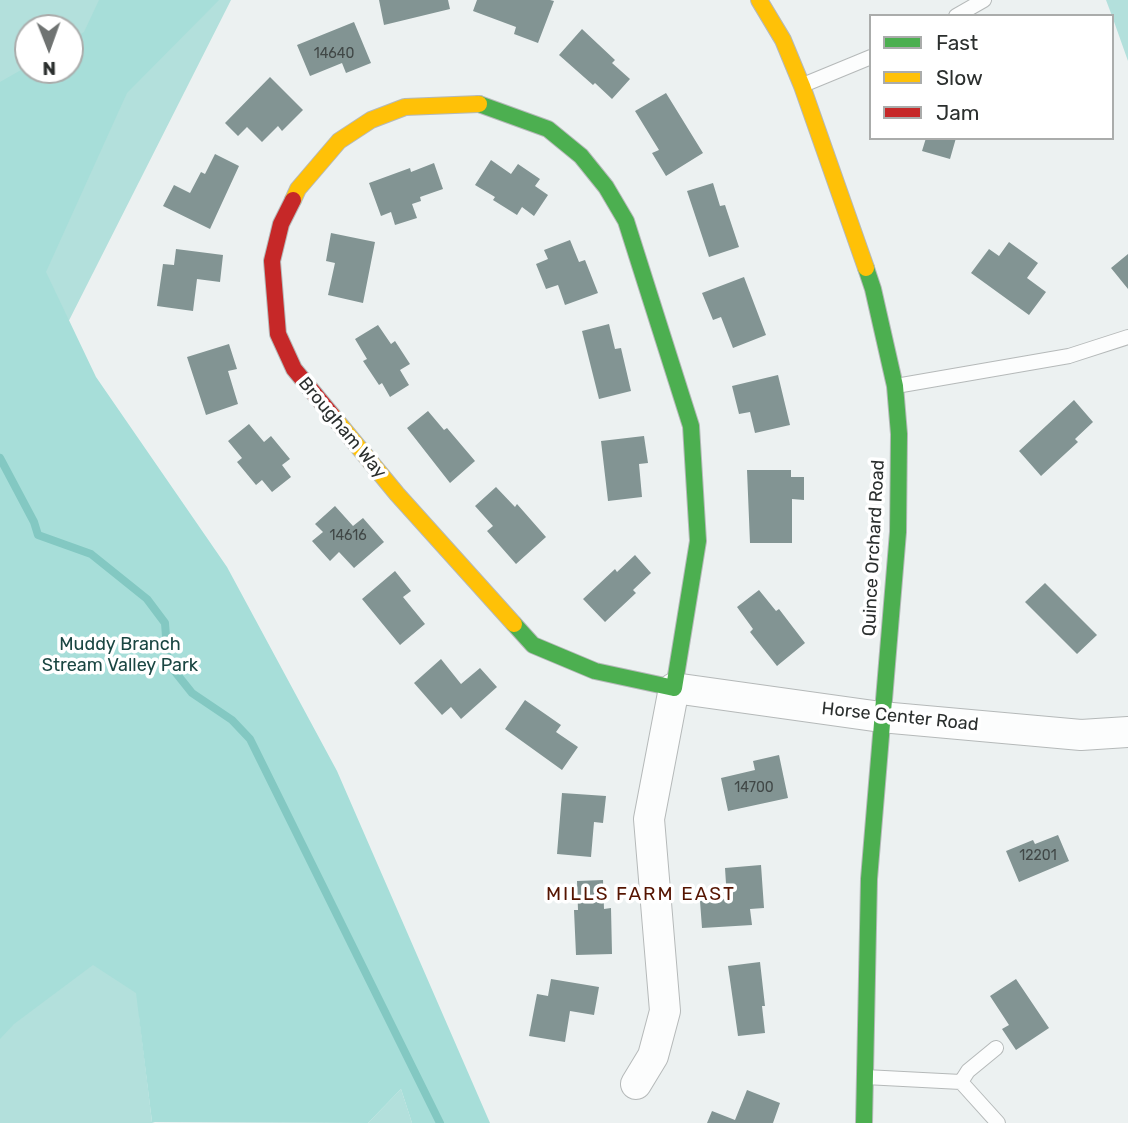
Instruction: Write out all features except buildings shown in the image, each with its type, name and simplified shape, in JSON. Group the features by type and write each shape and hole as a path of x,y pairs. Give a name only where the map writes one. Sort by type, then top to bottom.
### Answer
{"street":[{"name":"Quince Orchard Road","path":"759,0 783,40 802,86 873,289 895,386 899,434 898,532 869,879 864,1123"},
{"name":"Brougham Way","path":"636,1084 653,1056 664,1011 649,819 674,688 698,541 691,426 626,221 606,187 581,156 548,130 479,104 405,107 371,120 339,141 298,189 281,224 272,261 278,334 293,369 397,494 533,645 595,671 674,688"},
{"name":"Horse Center Road","path":"674,688 881,717 1081,735 1128,732"}],"lane":[{"path":"960,14 984,0"},
{"path":"802,86 869,58"},
{"path":"895,386 1069,356 1128,337"},
{"path":"961,1082 968,1071 996,1048"},
{"path":"864,1077 961,1082 998,1123"}],"green space":[{"name":"Muddy Branch Stream Valley Park","path":"0,0 231,0 47,364 254,631 139,1014 152,1122 155,1123 0,1123"},
{"path":"99,0 219,0 127,93 46,272 96,377 227,567 337,771 490,1123 412,1123 401,1089 368,1123 152,1122 136,993 93,965 14,1024 0,1039 0,82 14,74 14,84 84,84 84,32"},
{"path":"1106,0 1128,0 1128,61 1114,22 1114,14 1111,14"},
{"path":"401,1089 412,1123 368,1123"}],"waterway":[{"path":"0,458 34,522 38,535 91,554 147,599 165,623 168,663 192,693 232,720 250,739 440,1123"}],"traffic: fast":[{"path":"479,104 548,129 581,156 606,187 626,221 691,426 698,541 674,688 595,671 533,645 514,624"},
{"path":"864,1123 869,879 898,532 899,434 895,386 866,268"}],"traffic: slow":[{"path":"759,0 783,40 802,86 866,268"},
{"path":"293,200 298,189 339,141 371,120 405,107 479,104"},
{"path":"332,415 397,494 514,624"}],"traffic: jam":[{"path":"293,200 281,224 272,261 278,334 294,369 332,415"}],"district":[{"name":"MILLS FARM EAST","path":"641,895"}]}
